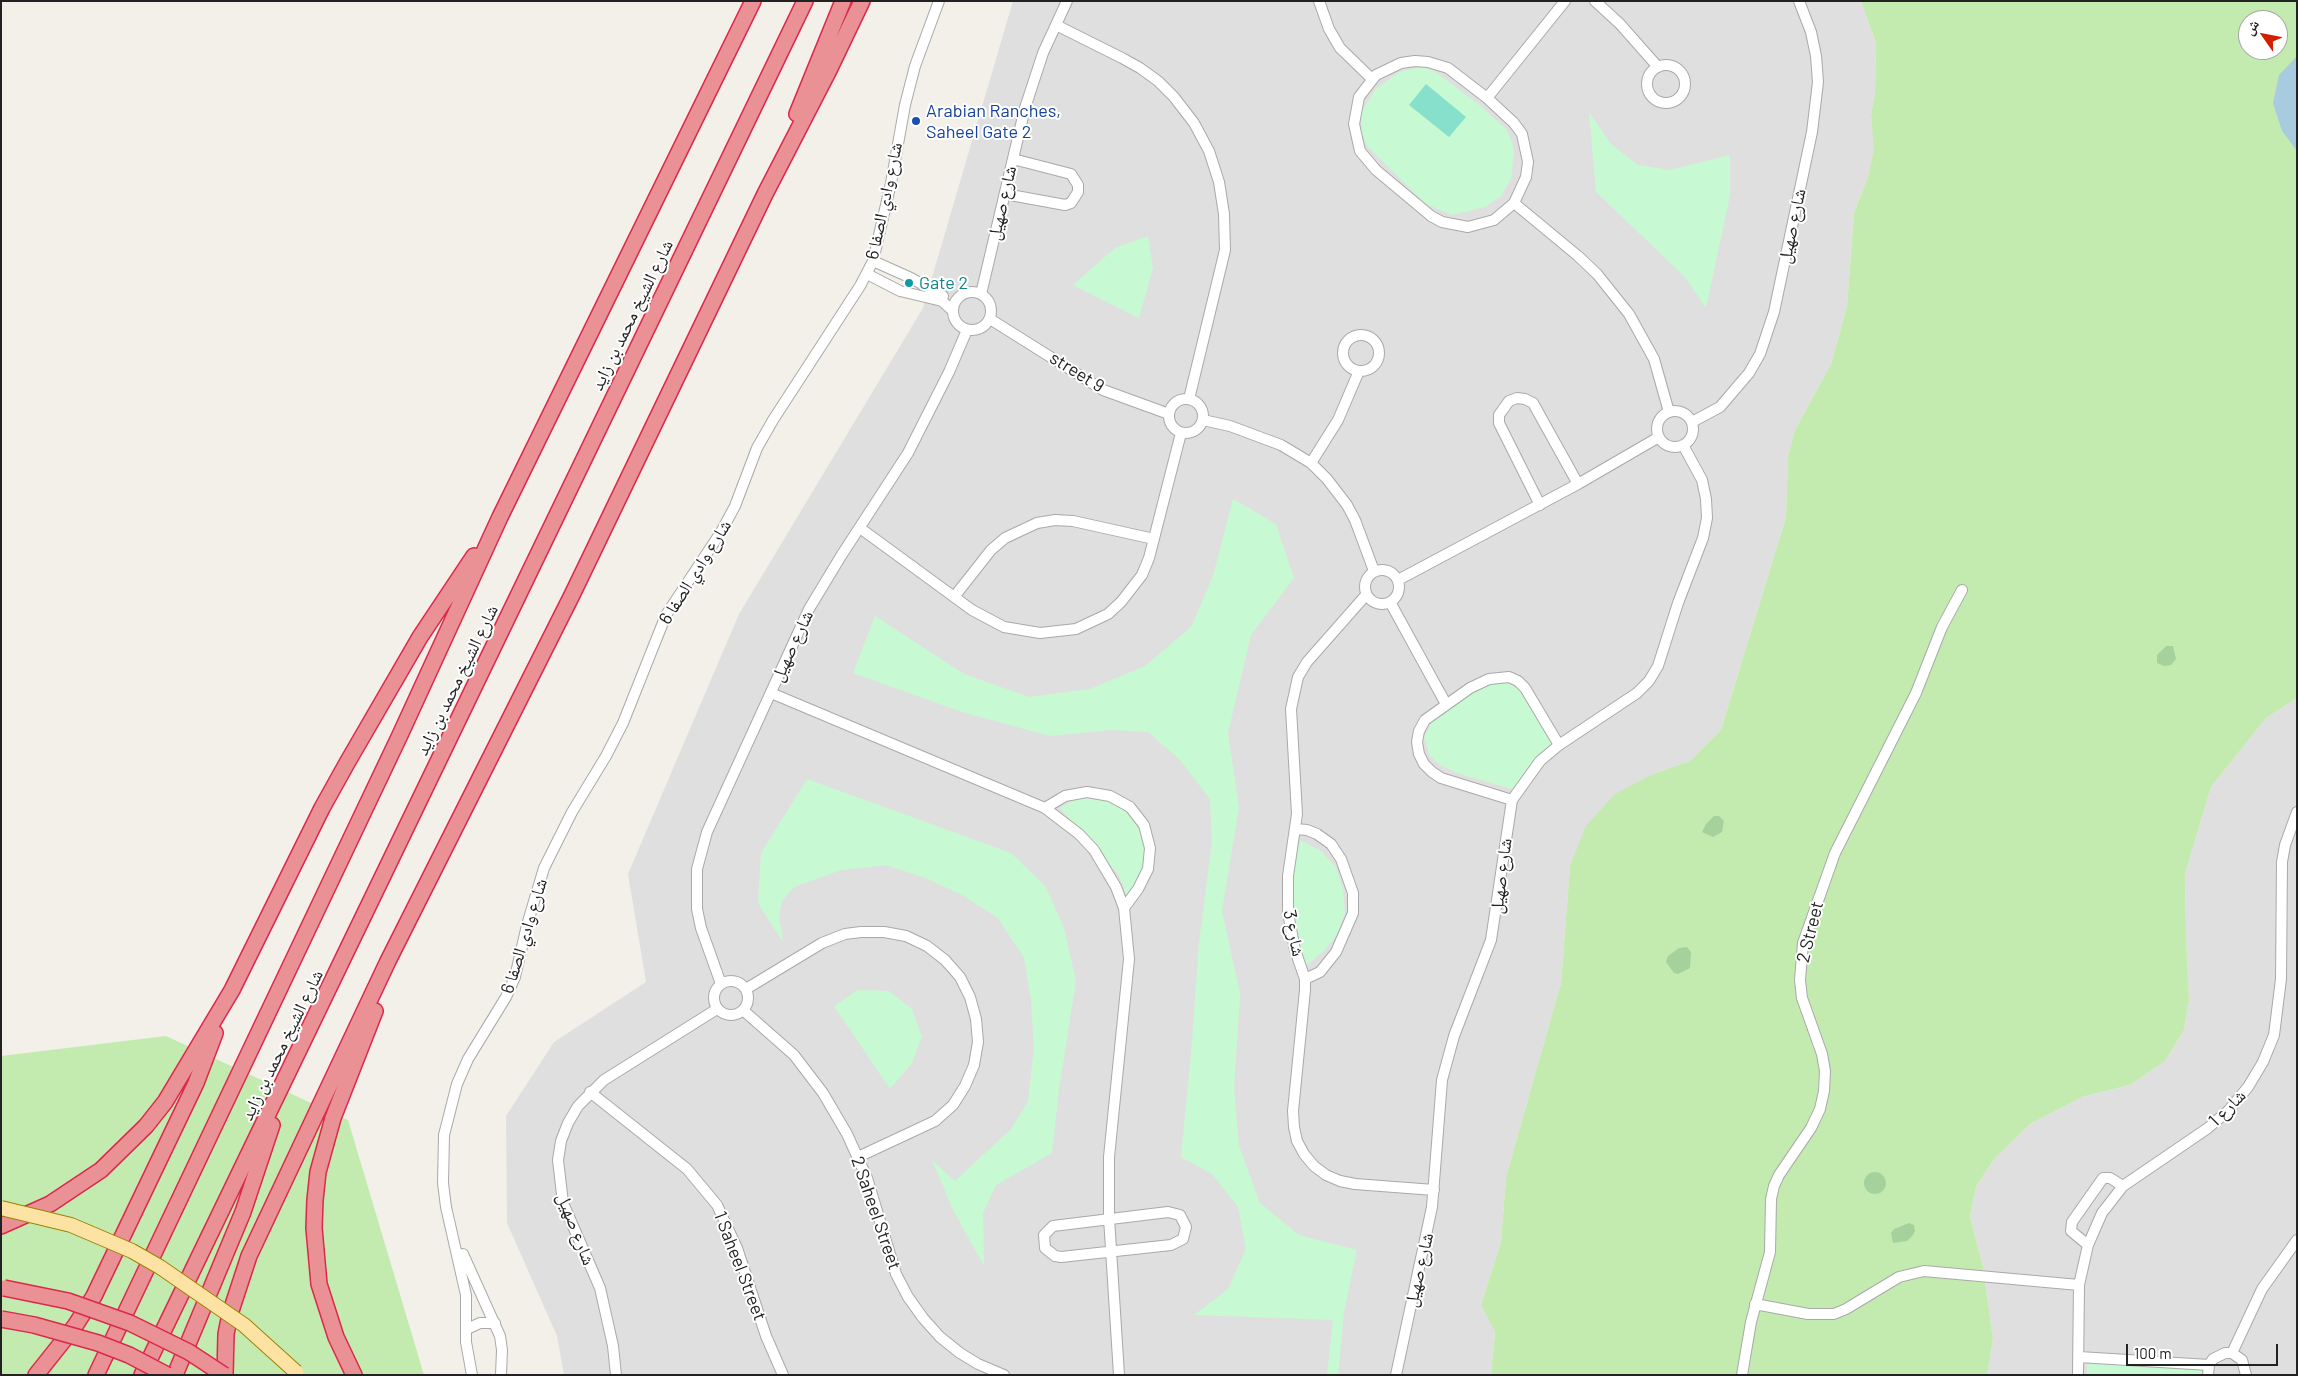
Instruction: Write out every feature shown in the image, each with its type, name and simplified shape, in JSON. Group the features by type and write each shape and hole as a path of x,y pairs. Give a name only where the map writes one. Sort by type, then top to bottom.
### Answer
{"highway":[{"name":"شارع الشيخ محمد بن زايد","path":"96,1375 400,735 500,517 753,1"},
{"name":"شارع الشيخ محمد بن زايد","path":"142,1375 216,1220 286,1081 805,1"},
{"path":"764,194 843,1"},
{"path":"3,1288 68,1302 123,1320 182,1348 224,1375 226,1334 242,1274 388,961 572,595 764,194 829,70 862,1"},
{"path":"1,1226 50,1204 102,1170 125,1149 165,1102 232,990 322,808 347,762 420,637 500,517"},
{"path":"354,1375 336,1337 320,1284 314,1237 315,1200 324,1145 375,1012 388,961"},
{"path":"36,1375 70,1333 94,1296 196,1083 232,990"},
{"path":"175,1375 243,1212 286,1081"},
{"path":"1,1319 34,1325 98,1343 129,1355 167,1375"}],"main road":[{"path":"1,1208 71,1226 102,1237 160,1267 244,1325 296,1372"}],"street":[{"name":"شارع وادي الصفا 6","path":"472,1375 468,1355 466,1295 445,1199 442,1159 449,1109 457,1084 468,1059 506,997 515,977 527,925 544,868 572,812 606,756 623,722 666,615 706,557 735,506 757,448 873,262 891,183 905,105 915,66 939,1"},
{"name":"شارع صهيل","path":"980,294 1033,80 1067,1"},
{"path":"1319,1 1328,28 1340,48 1372,79"},
{"path":"1487,98 1565,1"},
{"path":"1595,1 1620,24 1658,67"},
{"name":"شارع صهيل","path":"1692,422 1720,407 1749,373 1760,354 1774,312 1812,132 1818,82 1816,56 1811,32 1799,1"},
{"path":"1056,25 1122,58 1158,81 1174,97 1194,123 1208,151 1219,182 1224,214 1225,250 1189,399"},
{"path":"1415,61 1428,62 1448,68 1487,98 1514,123 1522,134 1526,148 1526,177 1514,203 1505,213 1488,223 1468,227 1455,226 1431,216 1376,170 1360,151 1354,124 1360,97 1372,79 1388,68 1401,63 1415,61"},
{"path":"1005,194 1065,205 1071,203 1078,192 1078,185 1072,174 1013,159"},
{"path":"1514,203 1597,274 1629,314 1654,359 1669,412"},
{"path":"867,274 905,292 931,294 949,298 959,298 969,293 980,294 986,297 991,307 990,319 987,324 978,330 967,330 957,323 953,311 942,301 931,294 911,278 873,262"},
{"path":"883,282 889,269"},
{"path":"953,311 959,298"},
{"name":"street 9","path":"990,319 1103,390 1169,414"},
{"name":"شارع صهيل","path":"721,984 701,928 696,899 697,870 707,832 808,609 912,445 949,372 967,330"},
{"path":"1311,463 1338,420 1359,371"},
{"path":"1540,505 1499,423 1499,415 1509,401 1517,398 1533,403 1578,484"},
{"path":"1184,399 1189,399 1199,404 1202,409 1203,420 1201,425 1192,433 1181,433 1171,425 1169,414 1174,404 1184,399"},
{"path":"1680,411 1692,422 1693,433 1691,438 1683,445 1672,447 1667,445 1658,432 1660,420 1669,412 1680,411"},
{"path":"1203,420 1273,442 1293,451 1311,463 1327,479 1347,505 1355,520 1374,571"},
{"path":"860,528 972,610 1004,627 1040,633 1076,629 1108,614 1133,589 1149,558 1181,433"},
{"path":"1398,580 1540,505 1660,437"},
{"name":"شارع صهيل","path":"1396,1375 1429,1223 1434,1190 1442,1080 1454,1036 1491,940 1512,800 1540,761 1559,745 1637,693 1649,681 1658,666 1678,603 1703,538 1707,518 1702,480 1683,445"},
{"path":"954,597 991,550 1005,538 1020,529 1038,523 1055,520 1073,521 1154,539"},
{"path":"1385,570 1398,580 1397,595 1390,602 1385,604 1374,603 1366,595 1364,584 1374,571 1385,570"},
{"name":"2 Street","path":"1742,1375 1755,1304 1770,1252 1771,1199 1774,1186 1779,1175 1811,1128 1820,1109 1824,1091 1825,1071 1822,1054 1802,998 1800,980 1803,943 1820,890 1835,853 1916,693 1942,627 1962,590"},
{"name":"3 شارع","path":"1366,595 1307,662 1298,677 1293,692 1291,708 1296,830 1288,876 1288,913 1295,950 1305,979 1305,1002 1293,1112 1294,1126 1297,1141 1304,1154 1314,1166 1326,1175 1340,1181 1434,1190"},
{"path":"1390,602 1446,704"},
{"path":"1512,800 1441,778 1432,772 1424,764 1418,748 1419,731 1425,720 1446,704 1488,679 1498,676 1508,677 1518,681 1525,688 1559,745"},
{"path":"770,693 1045,808 1080,834 1094,850 1116,887 1124,908 1130,959 1111,1125 1108,1218 1112,1252 1119,1375"},
{"path":"1045,808 1065,796 1087,792 1110,796 1130,807 1144,825 1150,848 1148,869 1138,889 1124,908"},
{"name":"شارع 1","path":"2078,1375 2079,1284 2088,1245 2102,1214 2123,1186 2208,1128 2230,1110 2248,1087 2263,1062 2274,1035 2279,1008 2282,957 2280,895 2282,862 2285,845 2297,812"},
{"path":"1296,830 1307,830 1317,834 1331,844 1341,859 1353,893 1353,913 1336,952 1320,972 1305,979"},
{"path":"746,989 822,943 845,934 861,932 884,932 906,936 927,946 939,955 960,977 970,998 976,1020 978,1042 974,1065 965,1086 953,1105 936,1121 858,1157"},
{"path":"732,980 746,989 749,1000 744,1010 739,1014 727,1015 717,1008 715,993 721,984 732,980"},
{"name":"شارع صهيل","path":"616,1375 613,1346 600,1288 570,1223 563,1203 559,1182 558,1160 561,1141 568,1123 578,1106 590,1092 625,1065 717,1008"},
{"name":"2 Saheel Street","path":"744,1010 794,1055 823,1092 858,1157 875,1200 889,1256 908,1297 940,1337 978,1364 1004,1375"},
{"name":"1 Saheel Street","path":"590,1092 687,1168 717,1205 737,1248 766,1336 783,1375"},
{"path":"2088,1245 2070,1231 2072,1222 2100,1181 2110,1178 2123,1186"},
{"path":"1174,1212 1184,1220 1186,1233 1178,1243 1112,1252 1055,1256 1045,1248 1044,1235 1052,1226 1108,1218 1174,1212"},
{"name":"شارع وادي الصفا 6","path":"452,1230 495,1323 502,1350 501,1375"},
{"path":"2232,1353 2262,1289 2297,1240"},
{"path":"1755,1304 1808,1314 1834,1314 1846,1309 1899,1277 1924,1271 2079,1284"},
{"path":"467,1329 480,1323 495,1323"},
{"path":"2079,1356 2209,1370 2218,1355 2232,1353 2242,1360 2248,1374"}],"shaded area":[{"path":"1013,1 1861,1 1876,43 1875,93 1871,115 1875,149 1868,177 1854,213 1847,306 1831,364 1795,430 1788,457 1786,517 1721,730 1690,761 1653,774 1570,866 1561,983 1506,1177 1501,1242 1481,1305 1495,1331 1491,1375 564,1375 557,1336 507,1223 506,1116 554,1042 646,982 628,874 739,614 923,308"},
{"path":"2297,698 2297,1375 1987,1375 1993,1339 1983,1267 1970,1216 1976,1187 1994,1159 2030,1124 2082,1097 2130,1085 2165,1061 2184,1030 2189,1000 2185,874 2211,787 2266,718"}],"green space":[{"path":"1861,1 2297,1 2297,698 2266,718 2211,787 2185,874 2189,1000 2184,1030 2165,1061 2130,1085 2082,1097 2030,1124 1994,1159 1976,1187 1970,1216 1983,1267 1993,1339 1987,1375 1491,1375 1495,1332 1481,1305 1501,1242 1506,1177 1561,983 1570,866 1586,826 1615,794 1653,774 1690,761 1721,730 1786,517 1788,457 1795,430 1831,364 1847,306 1854,213 1868,177 1874,150 1871,115 1875,93 1876,43"},
{"path":"1421,67 1433,70 1478,104 1506,129 1512,142 1514,153 1511,179 1501,196 1485,207 1452,215 1426,204 1367,146 1362,135 1362,111 1376,89 1399,72"},
{"path":"1426,84 1466,117 1449,137 1409,105"},
{"path":"1589,112 1611,144 1638,165 1670,170 1730,155 1730,195 1706,308 1685,277 1596,192"},
{"path":"1148,236 1153,268 1139,318 1073,285 1115,248"},
{"path":"1233,499 1276,524 1294,578 1251,635 1228,733 1239,807 1222,911 1240,994 1234,1088 1239,1146 1260,1203 1299,1235 1357,1250 1344,1312 1338,1375 1327,1375 1333,1320 1194,1315 1228,1289 1246,1249 1238,1207 1212,1174 1181,1157 1199,942 1212,842 1210,799 1180,760 1148,732 1111,730 1050,736 962,712 853,673 875,616 964,674 1029,697 1090,689 1145,666 1191,627 1213,576"},
{"path":"2166,646 2173,646 2176,659 2171,665 2164,666 2157,663 2157,655"},
{"path":"1495,682 1508,683 1518,689 1558,740 1516,790 1460,774 1440,765 1430,756 1424,738 1434,718 1456,702"},
{"path":"807,779 1011,853 1046,887 1064,928 1076,981 1059,1089 1052,1153 996,1185 983,1213 984,1266 953,1210 932,1160 955,1181 1011,1129 1028,1102 1034,1048 1031,1000 1024,958 998,918 962,895 923,877 886,865 841,870 794,887 782,901 779,917 783,942 758,903 761,853"},
{"path":"1081,796 1106,798 1129,812 1140,832 1146,857 1138,882 1126,895 1119,875 1060,808"},
{"path":"1714,816 1719,816 1724,821 1722,832 1713,837 1702,832 1706,824"},
{"path":"1300,840 1321,851 1335,866 1343,888 1345,913 1336,936 1325,950 1306,966 1290,908 1292,875"},
{"path":"1687,947 1691,952 1690,968 1678,974 1674,973 1666,962 1668,956 1679,948"},
{"path":"858,990 889,991 912,1009 922,1037 912,1063 890,1089 834,1006"},
{"path":"166,1036 348,1120 424,1375 1,1375 1,1056"},
{"path":"1871,1172 1879,1172 1886,1179 1886,1187 1879,1194 1871,1194 1864,1187 1864,1179"},
{"path":"1909,1223 1914,1225 1915,1231 1913,1235 1907,1241 1893,1243 1891,1233 1894,1229"},
{"path":"2088,1360 2206,1367 2205,1375 2086,1375"}],"water":[{"path":"2297,56 2297,151 2282,131 2273,103 2279,75"}],"place":[{"name":"Arabian Ranches, Saheel Gate 2","path":"916,121"},
{"name":"Gate 2","path":"909,283"}]}
